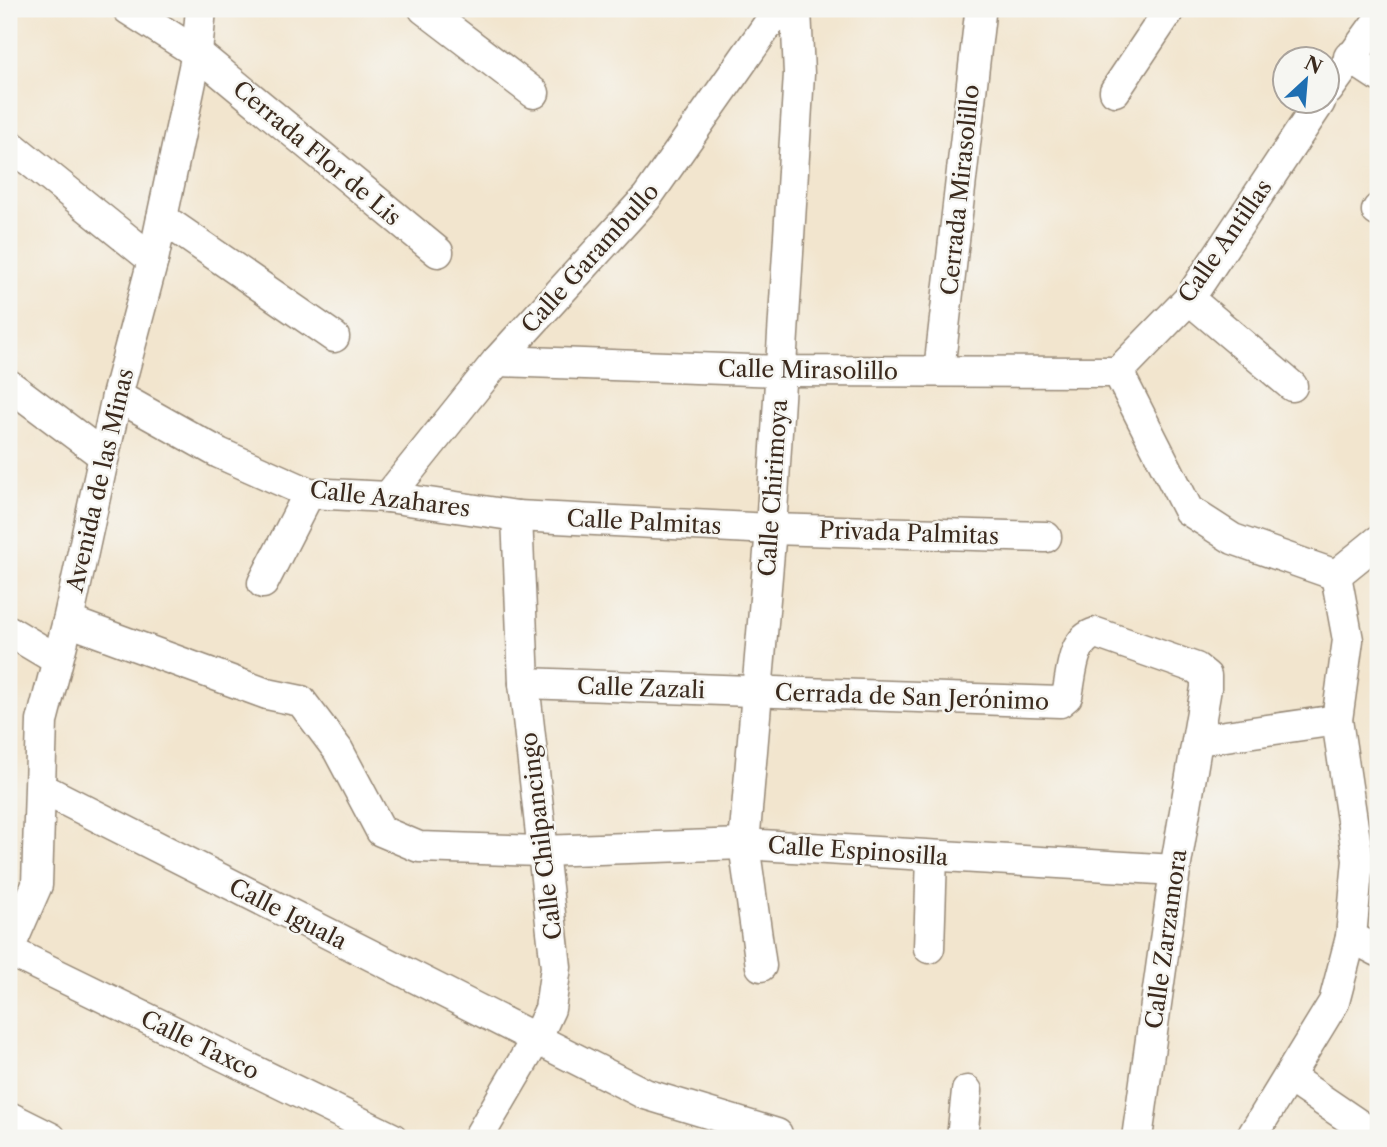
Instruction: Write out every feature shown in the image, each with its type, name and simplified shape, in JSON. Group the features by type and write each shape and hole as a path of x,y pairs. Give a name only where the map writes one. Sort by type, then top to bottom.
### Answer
{"street":[{"name":"Cerrada Flor de Lis","path":"128,9 197,53 438,252"},
{"name":"Avenida de las Minas","path":"9,950 37,885 42,722 56,659 68,621 117,396 153,260 197,53 201,9"},
{"path":"424,9 534,93"},
{"name":"Calle Garambullo","path":"388,497 497,361 648,197 779,9"},
{"name":"Calle Chirimoya","path":"761,966 744,844 771,529 799,74 796,9"},
{"name":"Cerrada Mirasolillo","path":"939,371 980,14 978,9"},
{"path":"1115,91 1170,9"},
{"path":"1342,68 1378,21"},
{"path":"1349,57 1378,76"},
{"name":"Calle Antillas","path":"1118,372 1189,299 1311,116"},
{"path":"9,144 153,260"},
{"path":"162,218 334,337"},
{"path":"1189,299 1292,386"},
{"name":"Calle Mirasolillo","path":"497,361 780,371 1118,372"},
{"path":"1118,372 1188,510 1233,539 1336,575"},
{"path":"9,385 104,456"},
{"name":"Calle Azahares","path":"117,396 219,453 309,493 388,497 517,516"},
{"path":"263,583 309,493"},
{"name":"Calle Palmitas","path":"517,516 771,529"},
{"name":"Calle Chilpancingo","path":"478,1138 535,1041 550,1009 556,967 524,683 517,516"},
{"name":"Privada Palmitas","path":"771,529 1046,537"},
{"path":"1336,575 1378,541"},
{"path":"1251,1138 1334,1002 1351,937 1358,860 1337,720 1348,639 1336,575"},
{"name":"Calle Espinosilla","path":"68,621 267,694 301,701 338,750 381,831 419,846 541,851 744,844 1175,870"},
{"path":"9,631 56,659"},
{"name":"Cerrada de San Jerónimo","path":"759,692 1065,700 1079,643 1096,633 1196,668 1206,676 1198,740"},
{"name":"Calle Zazali","path":"524,683 759,692"},
{"path":"1198,740 1337,720"},
{"name":"Calle Zarzamora","path":"1138,1138 1175,870 1198,740"},
{"name":"Calle Iguala","path":"41,788 535,1041 645,1094 777,1133"},
{"path":"929,948 932,856"},
{"path":"1351,937 1378,951"},
{"name":"Calle Taxco","path":"9,950 392,1138"},
{"path":"1290,1078 1378,1138"},
{"path":"967,1091 967,1138"},
{"path":"9,1117 51,1138"}]}
